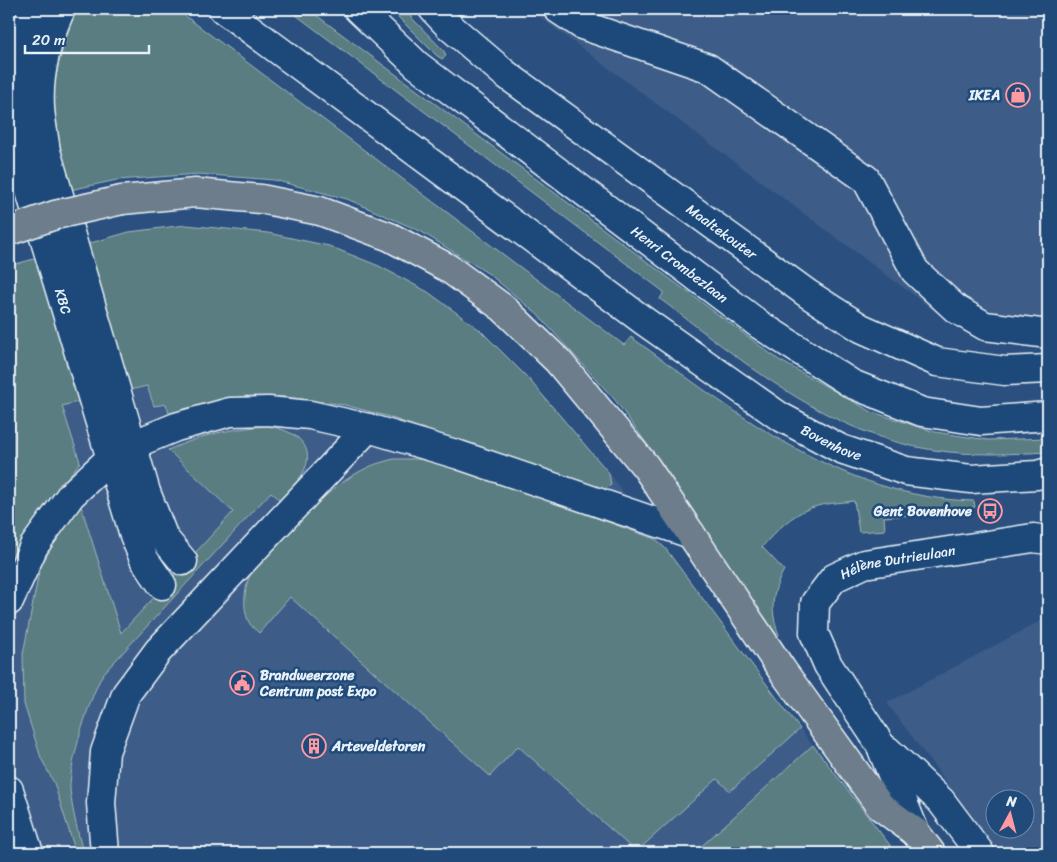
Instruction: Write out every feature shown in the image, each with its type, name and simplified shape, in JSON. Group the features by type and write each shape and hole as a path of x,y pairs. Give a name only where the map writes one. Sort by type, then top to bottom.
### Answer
{"highway":[{"path":"9,231 55,215 122,200 195,193 269,200 320,211 390,237 448,268 503,308 558,361 646,467 782,670 880,806 923,843"}],"street":[{"name":"KBC","path":"33,9 24,34 15,84 16,126 26,178 121,451 146,492 164,538 183,561"},
{"name":"KBC","path":"61,9 52,27 42,69 40,107 46,151 121,451 134,534 144,559 162,585"},
{"name":"Bovenhove","path":"223,9 644,321 779,416 841,449 906,471 971,479 1037,475 1048,472"},
{"name":"Henri Crombezlaan","path":"358,9 417,65 658,249 760,326 852,384 922,412 981,421 1048,416"},
{"name":"Maaltekouter","path":"433,9 448,25 504,73 808,294 861,328 936,362 1005,372 1048,369"},
{"path":"558,9 582,25 708,68 866,179 915,271 956,309 985,326 1048,334"},
{"path":"9,601 34,546 71,495 121,451 176,427 230,412 268,411 310,415 368,428 459,455 691,534"},
{"path":"105,853 101,802 105,752 126,694 158,651 368,428"},
{"name":"Hélène Dutrieulaan","path":"880,744 828,665 814,633 815,603 834,578 864,564 1043,536"},
{"path":"880,744 923,843"},
{"path":"880,744 941,802 980,853"},
{"path":"9,790 29,853"}],"shaded area":[{"path":"529,9 1048,9 1048,316 1041,317 1031,346 980,335 951,323"},
{"path":"186,225 268,233 329,246 379,266 428,292 480,330 527,377 609,473 800,729 896,853 9,853 9,266 129,232"},
{"path":"1048,617 1048,853 999,853 989,840 1034,840 1034,790 984,790 984,833 887,703"}],"green space":[{"path":"77,9 176,9 624,345 631,337 750,421 791,446 834,468 878,485 925,496 974,501 975,507 930,514 884,517 885,530 859,532 854,501 821,505 797,515 778,530 762,547 784,570 774,595 774,618 779,635 773,637 668,473 615,400 537,314 489,274 420,231 347,199 274,180 198,174 117,180 70,190 56,140 53,102 61,54"},
{"path":"288,9 308,9 779,360 872,412 935,432 988,440 1048,438 1048,452 977,454 934,450 895,442 858,429 788,392 723,347 660,299 664,292"},
{"path":"390,9 403,9 444,51 446,56 442,59 436,55"},
{"path":"186,225 268,233 329,246 379,266 428,292 480,330 527,377 609,473 611,485 605,489 597,490 386,416 345,405 287,397 245,396 170,416 166,404 154,406 147,386 130,390 87,244 129,232"},
{"path":"37,258 81,401 62,406 80,462 42,514 9,570 9,266"},
{"path":"267,426 288,432 303,443 308,459 305,468 297,482 280,500 271,492 103,674 81,730 73,764 70,789 83,853 76,853 54,783 41,758 24,704 23,654 40,567 56,540 81,506 121,633 233,512 168,450 217,433"},
{"path":"394,459 417,459 447,464 655,539 665,548 800,729 730,791 717,779 636,852 518,746 490,776 290,597 259,633 250,624 246,613 245,593 250,575 306,514 337,486 371,466"},
{"path":"813,745 896,853 694,853"}],"place":[{"name":"IKEA","path":"1018,95"},
{"name":"Gent Bovenhove","path":"990,511"},
{"name":"Brandweerzone Centrum post Expo","path":"242,683"},
{"name":"Arteveldetoren","path":"314,746"}]}
